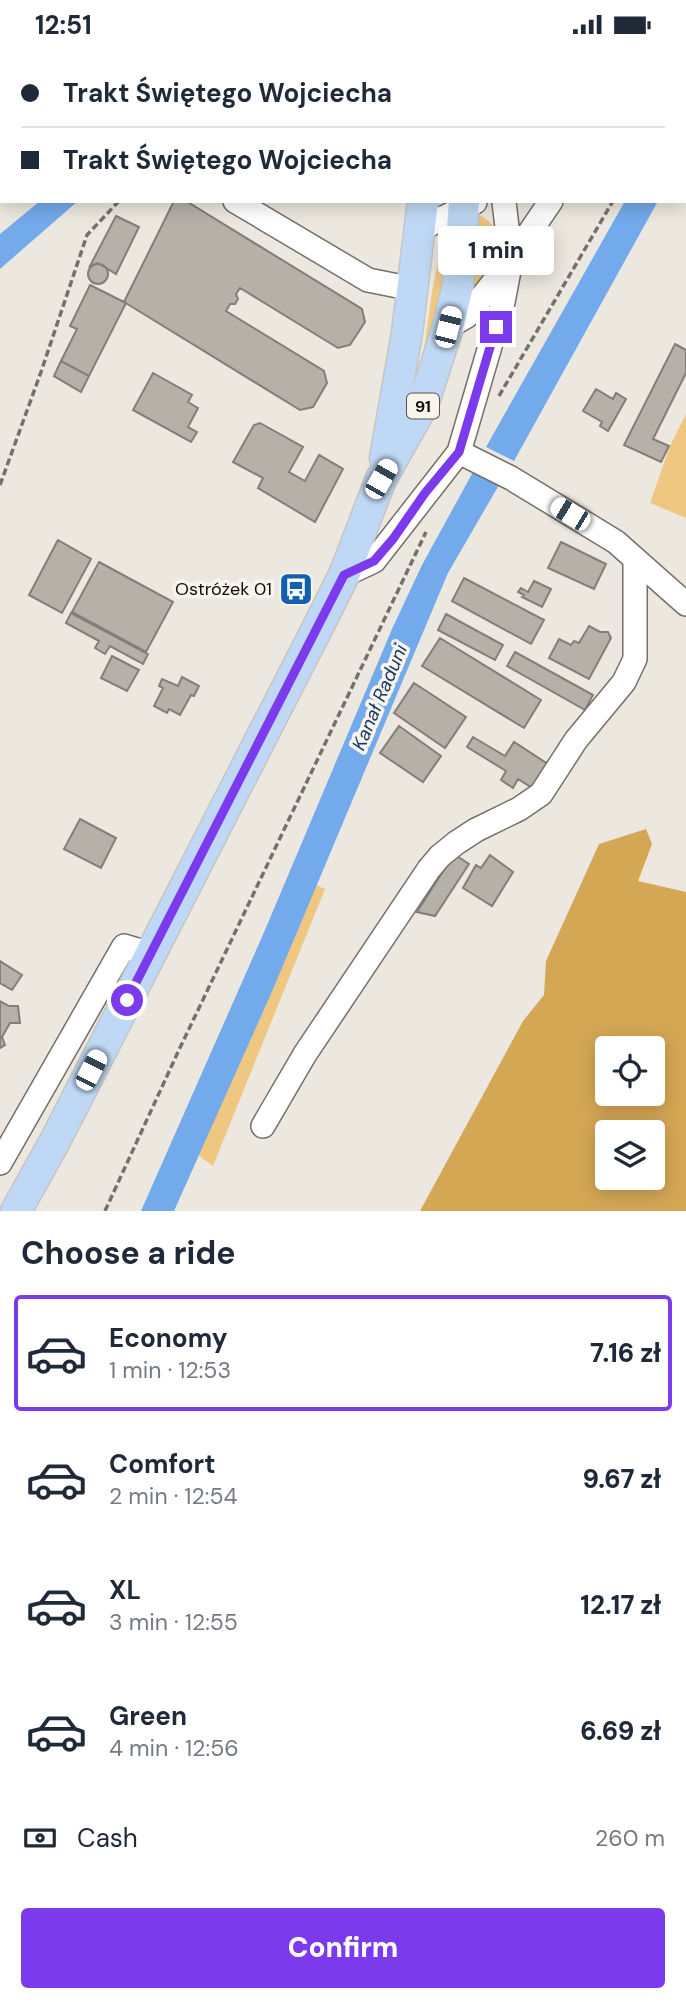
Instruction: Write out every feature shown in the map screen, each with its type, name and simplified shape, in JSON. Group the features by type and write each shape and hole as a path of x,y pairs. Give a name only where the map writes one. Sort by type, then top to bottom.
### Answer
{"main road":[{"name":"91","path":"16,1211 55,1141 344,575 381,479 423,405 448,327 473,203"},
{"name":"91","path":"381,479 413,289 422,215"}],"street":[{"path":"238,203 368,281 413,289"},
{"path":"422,215 473,203"},
{"path":"344,575 374,561 425,493 466,455 511,260 505,203"},
{"path":"448,327 467,317 511,260 550,203"},
{"path":"466,455 511,478 616,542 686,604"},
{"path":"263,1126 305,1054 383,935 440,856 476,830 519,809 541,794 576,740 624,682 635,659 635,559"},
{"path":"0,1163 124,946 150,954"}],"path":[{"path":"0,485 86,235 118,203"},
{"path":"495,402 612,203"},
{"path":"105,1211 405,575"}],"shaded area":[{"path":"477,214 494,227 501,246 493,270 470,296"},
{"path":"455,224 450,273 403,428 422,359 437,267 447,237"},
{"path":"686,414 686,518 650,503 670,446"},
{"path":"646,829 652,844 638,881 686,892 686,1211 420,1211 523,1021 544,995 546,961 599,844"},
{"path":"316,885 325,889 213,1166 198,1155 271,994"}],"water":[{"path":"38,203 76,203 0,269 0,234"},
{"path":"624,203 657,203 514,461 486,447"},
{"name":"Kanał Raduni","path":"473,472 499,485 448,573 271,994 174,1211 141,1211 265,930 392,629 422,565"}],"building":[{"path":"173,203 189,203 362,309 365,322 350,345 338,348 240,288 235,304 230,304 226,311 324,371 327,383 313,407 300,410 124,302"},
{"path":"116,216 139,227 116,274 98,263 90,266"},
{"path":"98,264 105,267 108,274 105,281 98,284 91,281 88,274 91,267"},
{"path":"90,285 126,303 89,376 61,361 77,329 70,326"},
{"path":"675,344 686,350 686,373 653,439 669,446 661,462 624,445"},
{"path":"61,361 89,376 81,392 54,376"},
{"path":"153,373 192,395 188,402 198,408 188,427 197,432 191,442 133,410"},
{"path":"596,389 613,399 616,393 626,399 608,431 600,426 602,422 583,411"},
{"path":"260,423 303,447 289,472 305,481 319,455 343,469 315,522 258,488 263,478 233,462 254,425"},
{"path":"58,540 91,559 62,613 29,595"},
{"path":"561,542 606,564 594,589 548,568"},
{"path":"99,562 173,602 146,652 72,612"},
{"path":"464,578 544,620 531,644 452,601"},
{"path":"534,581 551,589 542,607 522,597 524,595 518,592 521,588 528,592"},
{"path":"71,613 148,654 143,664 110,646 105,654 95,648 99,641 66,623"},
{"path":"446,614 503,645 495,660 438,630"},
{"path":"589,626 600,632 608,632 611,638 589,679 549,658 559,639 571,645 574,641 579,643"},
{"path":"440,638 541,700 524,728 422,666"},
{"path":"515,652 593,695 585,710 507,666"},
{"path":"112,656 139,670 127,691 101,678"},
{"path":"182,677 199,686 180,715 169,709 167,713 154,706 163,688 159,686 162,679 178,686"},
{"path":"414,683 466,717 445,748 394,713"},
{"path":"399,726 441,756 423,782 380,753"},
{"path":"473,737 505,756 514,742 548,764 532,788 518,779 513,788 501,780 506,771 467,747"},
{"path":"80,819 116,838 101,868 64,849"},
{"path":"454,854 469,864 435,916 417,912"},
{"path":"490,855 513,872 492,906 463,888 476,865 481,868"},
{"path":"0,961 22,975 12,990 0,983"},
{"path":"0,1001 9,1006 18,1006 20,1023 10,1023 2,1037 5,1045 0,1048"}],"place":[{"name":"Ostróżek 01","path":"296,589"}],"route":[{"path":"127,1000 344,575 374,561 459,452 496,327"}]}
